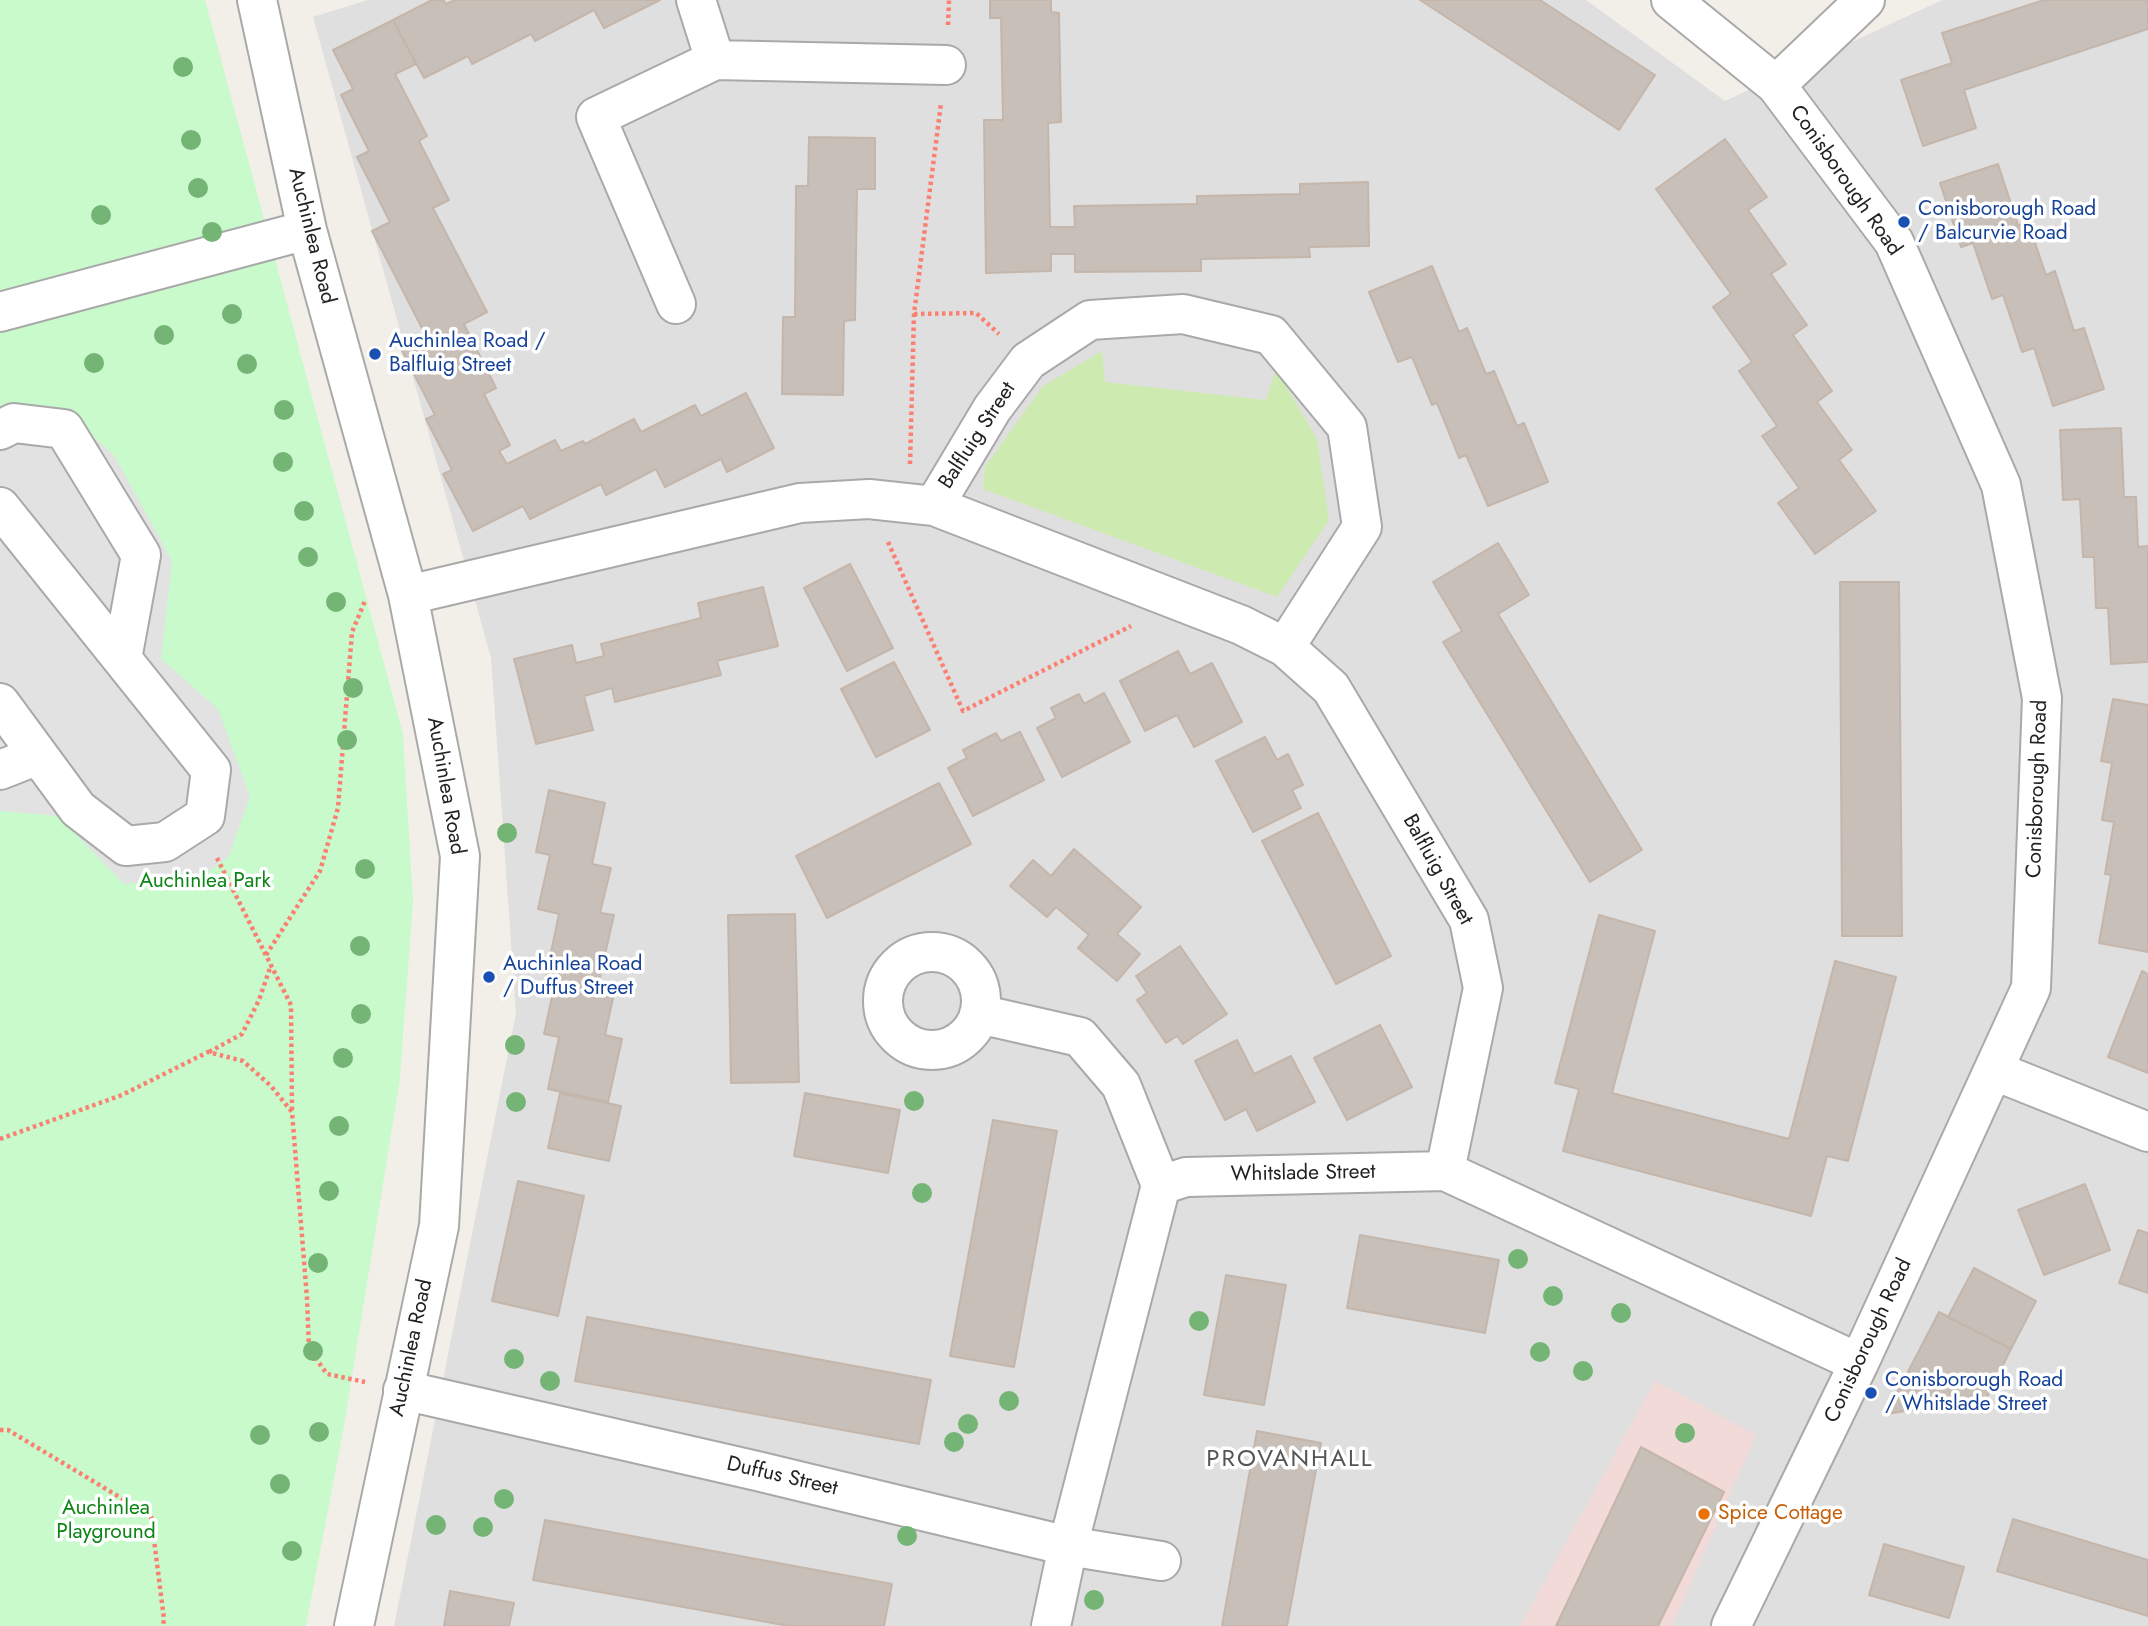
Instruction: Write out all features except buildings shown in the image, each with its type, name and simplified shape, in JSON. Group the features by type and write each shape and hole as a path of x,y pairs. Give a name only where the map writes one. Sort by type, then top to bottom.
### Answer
{"street":[{"name":"Auchinlea Road","path":"257,0 307,230 408,595 460,856 439,1226 354,1626"},
{"path":"696,0 715,60"},
{"name":"Conisborough Road","path":"1671,0 1776,85 1894,242 2001,485 2042,698 2031,988 1859,1363 1731,1626"},
{"path":"1776,85 1865,0"},
{"path":"676,304 596,117 715,60 946,65"},
{"path":"0,312 307,230"},
{"name":"Balfluig Street","path":"922,504 1028,361 1090,320 1183,314 1271,335 1348,427 1362,527 1285,647"},
{"path":"0,430 14,423 64,429 141,555 122,659"},
{"name":"Balfluig Street","path":"408,595 800,503 869,499 922,504 1241,625 1285,647 1331,688 1469,920 1483,988 1445,1171"},
{"path":"0,507 211,770 205,816 166,842 126,845 78,809 0,703"},
{"path":"0,770 38,755"},
{"path":"979,1014 1080,1037 1121,1085 1161,1185 1068,1546 1051,1626"},
{"path":"1995,1071 2148,1132"},
{"name":"Whitslade Street","path":"1161,1185 1186,1177 1445,1171 1859,1363"},
{"name":"Duffus Street","path":"403,1390 1068,1546 1161,1561"}],"path":[{"path":"922,504 914,314 946,65 949,0"},
{"path":"914,314 976,313 1028,361"},
{"path":"869,499 963,711 1178,601"},
{"path":"266,955 320,871 338,808 352,632 367,597"},
{"path":"189,826 219,861 291,1005 292,1112 309,1349 327,1374 403,1390"},
{"path":"0,1139 122,1095 242,1034 271,965"},
{"path":"208,1052 243,1061 271,1086 292,1112"},
{"path":"0,1430 8,1430 150,1516 163,1626"}],"shaded area":[{"path":"368,0 1586,0 1725,101 1942,0 2148,0 2148,1626 394,1626 516,1013 491,658 313,17"},
{"path":"59,407 114,455 172,561 161,659 218,709 250,796 229,856 204,875 124,884 58,816 0,811 0,410"},
{"path":"1655,1381 1756,1435 1672,1626 1520,1626"}],"green space":[{"name":"Auchinlea Park","path":"0,0 205,0 403,734 413,900 400,1079 344,1426 306,1626 0,1626"},
{"path":"1102,351 1105,382 1266,400 1276,369 1317,439 1329,520 1277,597 983,489 985,467 1043,386"}],"place":[{"name":"Conisborough Road / Balcurvie Road","path":"1904,222"},
{"name":"Auchinlea Road / Balfluig Street","path":"375,354"},
{"name":"Auchinlea Road / Duffus Street","path":"489,977"},
{"name":"Conisborough Road / Whitslade Street","path":"1871,1393"},
{"name":"Spice Cottage","path":"1704,1514"}],"district":[{"name":"PROVANHALL","path":"1290,1460"}],"park label":[{"name":"Auchinlea Playground","path":"106,1521"}]}
